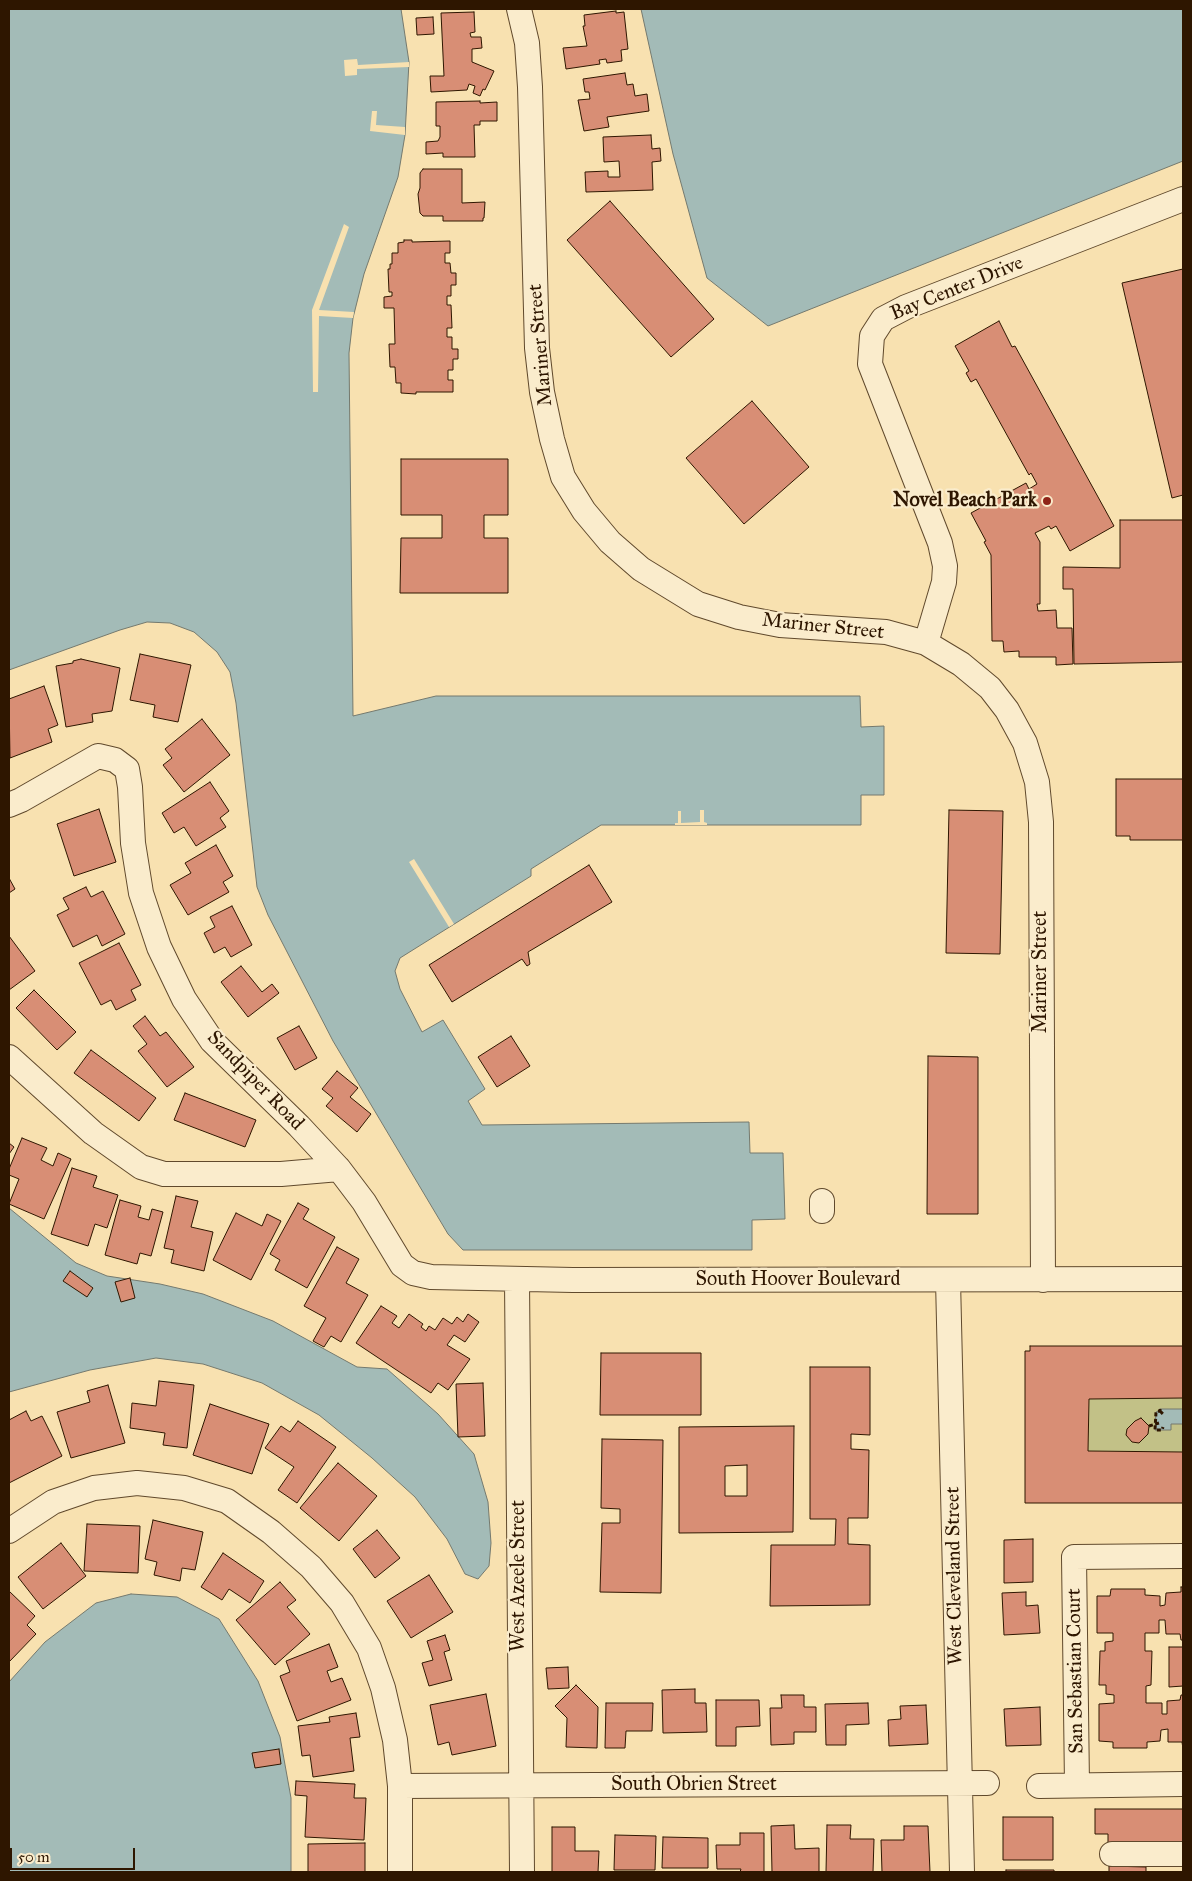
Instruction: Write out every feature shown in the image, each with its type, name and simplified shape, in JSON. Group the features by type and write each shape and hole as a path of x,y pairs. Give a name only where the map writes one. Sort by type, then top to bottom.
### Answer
{"street":[{"name":"Mariner Street","path":"519,9 527,43 530,87 537,338 542,392 552,439 563,477 584,511 610,542 640,569 698,604 740,617 780,625 886,632 926,643 961,664 990,688 1007,710 1026,744 1037,782 1041,822 1043,1280"},
{"name":"Bay Center Drive","path":"926,643 944,582 945,566 940,543 870,364 872,336 883,319 906,307 1183,199"},
{"name":"Sandpiper Road","path":"9,805 98,756 115,760 127,768 133,843 141,893 159,947 184,999 212,1041 299,1126 339,1169 364,1202 402,1265 413,1273"},
{"path":"9,1057 93,1133 141,1167 164,1174 281,1174 339,1169"},
{"name":"South Hoover Boulevard","path":"413,1273 431,1277 517,1280 1183,1279"},
{"name":"West Azeele Street","path":"517,1280 522,1872"},
{"name":"West Cleveland Street","path":"948,1280 962,1872"},
{"path":"9,1531 53,1502 94,1488 137,1483 184,1488 227,1501 271,1532 311,1567 342,1603 369,1648 383,1688 396,1740 400,1786 400,1872"},
{"name":"San Sebastian Court","path":"1077,1785 1074,1557 1183,1556"},
{"name":"South Obrien Street","path":"400,1786 987,1784"},
{"path":"1039,1786 1183,1784"},
{"path":"1112,1854 1153,1864 1183,1854"}],"path":[{"path":"1163,1427 1162,1430 1155,1430 1157,1424 1156,1412 1160,1410 1164,1415"},
{"path":"1149,1426 1157,1424"}],"shaded area":[{"path":"1183,1398 1183,1452 1088,1451 1089,1399"}],"water":[{"path":"9,9 401,9 409,62 405,135 398,177 364,274 353,318 349,353 353,716 436,696 860,696 861,727 884,726 884,795 861,795 861,825 601,825 531,869 531,876 400,958 395,971 400,989 422,1032 443,1020 485,1089 468,1101 482,1125 749,1122 750,1153 783,1153 785,1219 752,1220 752,1250 463,1250 448,1234 333,1041 268,915 257,887 236,703 230,672 217,652 194,632 170,623 147,622 9,670"},
{"path":"641,9 1183,9 1183,161 768,326 707,278 673,154"},
{"path":"9,1208 76,1263 107,1276 160,1284 203,1294 273,1321 357,1367 387,1369 438,1414 474,1454 488,1502 491,1543 489,1566 478,1579 465,1574 447,1539 415,1497 372,1458 319,1415 262,1383 203,1364 156,1358 90,1370 9,1392"},
{"path":"1160,1409 1183,1409 1183,1424 1171,1424 1171,1430 1155,1430 1156,1412"},
{"path":"131,1594 177,1597 219,1619 258,1681 280,1737 291,1798 291,1872 9,1872 9,1682 45,1642 96,1603"}],"pier":[{"path":"357,59 358,65 409,62 409,67 357,69 357,75 345,76 344,60"},
{"path":"372,111 377,111 376,125 405,127 405,135 370,131"},
{"path":"344,224 349,227 319,310 354,312 353,318 319,316 318,392 313,392 312,310"},
{"path":"700,810 704,810 704,822 707,825 675,825 675,823 678,823 678,811 681,811 681,823 700,822"},
{"path":"414,859 454,924 449,927 409,862"}],"building":[{"path":"616,11 616,13 624,12 628,49 621,50 622,61 607,63 606,59 599,60 600,64 566,69 563,48 587,46 583,26 585,26 584,15"},
{"path":"474,12 475,32 470,33 471,37 481,37 482,48 472,49 472,62 494,71 485,90 483,89 480,96 473,93 475,86 469,84 467,90 431,92 430,76 444,76 441,13"},
{"path":"433,17 434,34 417,35 416,18"},
{"path":"625,73 627,85 633,84 635,96 647,94 649,111 607,117 609,127 584,131 578,100 590,99 589,92 585,92 583,79"},
{"path":"480,101 480,103 497,102 497,121 480,121 480,125 474,125 475,157 443,157 443,153 426,154 426,142 438,141 440,137 440,126 436,126 436,102"},
{"path":"651,135 652,149 660,148 661,161 652,162 653,190 586,192 585,172 608,171 608,177 620,177 619,161 604,162 603,137"},
{"path":"423,169 462,169 462,203 485,202 483,221 443,221 443,216 423,216 420,213 418,194 420,173"},
{"path":"610,201 714,319 671,357 567,240"},
{"path":"404,240 412,240 412,242 450,241 450,253 445,253 445,263 450,263 451,273 456,273 456,285 451,285 451,296 447,296 447,305 451,305 452,328 447,328 447,337 452,337 452,349 458,349 458,359 453,359 453,370 448,370 448,380 453,380 453,392 401,393 401,383 396,383 395,367 390,367 389,344 395,344 394,308 384,308 384,297 392,296 392,292 389,292 388,269 390,269 390,264 392,264 392,253 398,253 398,243 404,242"},
{"path":"1183,269 1183,495 1172,498 1122,283"},
{"name":"Novel Beach Park","path":"999,321 1012,347 1015,346 1114,526 1070,551 1056,526 1051,529 1049,526 1035,533 1040,542 1040,604 1037,604 1038,611 1056,610 1057,628 1072,628 1073,664 1056,665 1056,657 1019,657 1019,651 1004,652 1003,641 992,641 991,555 984,542 986,541 971,513 1026,483 1029,489 1037,484 1031,473 1029,475 976,379 971,382 966,373 969,371 955,346"},
{"path":"752,401 809,467 744,524 686,458"},
{"path":"401,459 508,459 508,515 484,515 484,538 508,538 508,593 400,593 401,538 442,538 442,515 401,515"},
{"path":"1120,520 1183,520 1183,662 1074,664 1073,589 1063,589 1063,567 1120,568"},
{"path":"140,654 191,665 178,722 153,717 155,705 130,700"},
{"path":"81,659 120,668 112,711 92,714 93,722 66,727 56,666 73,663 73,661"},
{"path":"44,686 58,725 48,729 52,742 10,758 9,699"},
{"path":"202,719 230,755 184,792 163,765 172,758 165,749"},
{"path":"1116,779 1183,779 1183,840 1130,840 1130,836 1116,836"},
{"path":"210,782 229,811 220,818 226,827 196,846 184,827 174,833 162,813"},
{"path":"99,809 116,862 74,876 57,824"},
{"path":"949,810 1003,811 1000,954 946,953"},
{"path":"216,845 233,876 223,882 229,892 188,915 170,885 191,873 185,863"},
{"path":"589,865 612,902 528,952 530,964 527,966 522,959 452,1002 429,965"},
{"path":"9,878 15,889 9,893"},
{"path":"86,887 91,897 103,891 125,934 102,946 97,935 73,947 57,915 69,909 63,898"},
{"path":"232,906 252,945 231,957 225,947 214,953 204,933 215,927 210,917"},
{"path":"9,936 35,971 9,990"},
{"path":"119,943 141,985 131,990 136,1000 116,1010 111,1000 101,1005 79,963"},
{"path":"241,966 262,992 272,984 279,993 248,1017 221,982"},
{"path":"34,990 76,1032 57,1050 16,1008"},
{"path":"145,1016 160,1036 166,1032 194,1067 167,1087 138,1051 147,1044 133,1026"},
{"path":"299,1026 317,1058 295,1070 277,1038"},
{"path":"511,1036 530,1066 497,1087 478,1057"},
{"path":"91,1050 156,1098 139,1121 74,1073"},
{"path":"928,1056 978,1057 978,1214 927,1214"},
{"path":"337,1071 358,1088 350,1097 371,1114 357,1132 326,1106 333,1098 322,1089"},
{"path":"185,1093 256,1120 245,1147 174,1120"},
{"path":"22,1138 47,1148 41,1160 53,1166 58,1153 71,1159 44,1219 9,1204 19,1179 9,1175 9,1169"},
{"path":"9,1143 14,1147 9,1154"},
{"path":"72,1168 97,1176 93,1187 118,1195 107,1228 95,1224 88,1246 51,1234"},
{"path":"176,1196 198,1201 191,1227 213,1232 204,1271 171,1263 174,1250 164,1248"},
{"path":"120,1200 141,1206 138,1217 149,1220 152,1209 163,1212 151,1256 140,1253 137,1264 105,1255"},
{"path":"298,1203 309,1209 303,1219 335,1237 307,1288 275,1270 280,1260 270,1254"},
{"path":"236,1213 262,1226 267,1214 281,1221 251,1280 213,1260"},
{"path":"337,1247 359,1259 346,1283 368,1295 341,1342 331,1336 324,1347 313,1341 326,1318 304,1306"},
{"path":"70,1271 93,1288 87,1297 63,1281"},
{"path":"130,1278 135,1298 121,1302 115,1282"},
{"path":"381,1306 397,1316 392,1323 399,1328 409,1314 423,1324 421,1327 426,1331 429,1326 435,1330 443,1318 452,1324 457,1317 463,1322 468,1314 479,1322 465,1342 454,1335 447,1345 470,1359 448,1390 438,1383 431,1393 356,1343"},
{"path":"1030,1346 1183,1346 1183,1398 1089,1399 1088,1451 1183,1452 1183,1503 1025,1503 1025,1351 1030,1351"},
{"path":"601,1353 701,1353 701,1415 600,1415"},
{"path":"810,1367 870,1367 870,1435 851,1434 851,1449 869,1450 868,1518 848,1518 848,1544 870,1545 870,1605 770,1606 771,1545 835,1545 836,1519 810,1519"},
{"path":"159,1381 194,1385 187,1448 163,1445 165,1433 130,1428 132,1403 156,1406"},
{"path":"483,1383 485,1436 458,1437 456,1384"},
{"path":"108,1385 125,1443 71,1458 57,1412 90,1402 87,1391"},
{"path":"210,1404 269,1424 252,1474 193,1455"},
{"path":"26,1411 31,1421 42,1416 62,1456 9,1483 9,1420"},
{"path":"1141,1418 1149,1426 1148,1434 1139,1443 1132,1442 1126,1435 1127,1429"},
{"path":"298,1421 336,1447 297,1503 278,1490 294,1467 265,1448 281,1426 290,1432"},
{"path":"794,1426 793,1532 679,1533 679,1427","holes":["747,1465 747,1496 725,1496 725,1466"]},
{"path":"602,1439 663,1440 661,1593 600,1592 602,1523 620,1523 620,1509 601,1508"},
{"path":"338,1463 377,1496 339,1541 300,1508"},
{"path":"153,1520 203,1532 195,1570 182,1568 180,1581 154,1575 157,1562 145,1559"},
{"path":"87,1524 140,1526 138,1573 84,1571"},
{"path":"377,1530 400,1558 375,1578 353,1549"},
{"path":"1033,1539 1033,1582 1004,1583 1004,1540"},
{"path":"61,1543 86,1576 43,1609 18,1577"},
{"path":"223,1553 264,1581 250,1603 229,1589 222,1600 201,1587"},
{"path":"429,1575 453,1612 411,1638 387,1601"},
{"path":"280,1582 296,1600 287,1607 310,1634 275,1665 236,1620"},
{"path":"1181,1587 1183,1587 1183,1640 1181,1640 1180,1634 1166,1634 1165,1620 1159,1620 1159,1633 1145,1633 1145,1651 1152,1651 1151,1685 1146,1686 1146,1703 1162,1703 1162,1714 1167,1714 1167,1701 1180,1700 1181,1695 1183,1695 1183,1749 1182,1742 1168,1742 1168,1729 1161,1730 1160,1741 1147,1742 1147,1748 1113,1748 1113,1742 1099,1741 1099,1704 1114,1703 1114,1695 1106,1694 1106,1685 1099,1685 1100,1651 1105,1651 1105,1642 1113,1641 1113,1633 1097,1633 1097,1596 1110,1596 1111,1589 1145,1589 1145,1595 1160,1596 1160,1606 1165,1605 1166,1593 1181,1592"},
{"path":"9,1591 35,1616 27,1625 36,1634 9,1662"},
{"path":"1026,1592 1026,1606 1038,1605 1040,1633 1004,1635 1002,1593"},
{"path":"445,1635 450,1650 444,1652 452,1680 429,1686 422,1663 433,1660 427,1641"},
{"path":"329,1644 338,1667 327,1671 331,1682 342,1678 351,1700 297,1721 280,1676 290,1672 286,1661"},
{"path":"1169,1647 1183,1647 1183,1686 1169,1687"},
{"path":"568,1667 569,1688 548,1689 546,1668"},
{"path":"576,1685 598,1707 597,1748 566,1747 567,1718 555,1706"},
{"path":"695,1689 695,1703 706,1703 707,1732 663,1733 662,1690"},
{"path":"486,1694 496,1746 452,1755 449,1742 438,1745 430,1705"},
{"path":"781,1695 804,1695 804,1707 816,1707 816,1732 794,1732 794,1744 771,1745 770,1708 782,1708"},
{"path":"716,1700 759,1700 760,1726 736,1727 736,1746 716,1746"},
{"path":"606,1703 653,1703 652,1731 626,1731 625,1748 605,1748"},
{"path":"868,1703 869,1724 846,1725 846,1745 826,1745 825,1704"},
{"path":"926,1705 928,1744 889,1746 888,1720 901,1719 900,1706"},
{"path":"1040,1707 1041,1745 1006,1746 1004,1709"},
{"path":"356,1713 360,1737 350,1738 354,1771 313,1777 310,1755 302,1756 298,1726 330,1722 329,1717"},
{"path":"279,1749 281,1764 255,1768 252,1753"},
{"path":"296,1781 355,1784 354,1798 366,1798 364,1840 305,1837 307,1796 295,1795"},
{"path":"1095,1809 1183,1809 1183,1846 1108,1846 1108,1834 1095,1834"},
{"path":"1003,1817 1053,1817 1053,1860 1003,1860"},
{"path":"794,1825 795,1849 819,1848 819,1872 772,1872 771,1826"},
{"path":"827,1825 851,1825 850,1839 874,1839 873,1872 826,1872"},
{"path":"904,1826 928,1826 930,1872 882,1872 881,1840 904,1840"},
{"path":"552,1827 575,1827 575,1851 599,1851 598,1872 552,1872"},
{"path":"740,1833 764,1833 764,1872 740,1872 741,1869 717,1869 716,1845 740,1845"},
{"path":"615,1835 656,1836 655,1870 614,1870"},
{"path":"663,1837 708,1838 708,1868 662,1868"},
{"path":"365,1843 365,1872 308,1872 308,1844"},
{"path":"1109,1866 1146,1867 1146,1872 1109,1872"},
{"path":"1006,1870 1054,1870 1054,1872 1006,1872"}],"place":[{"name":"Novel Beach Park","path":"1047,501"}]}
